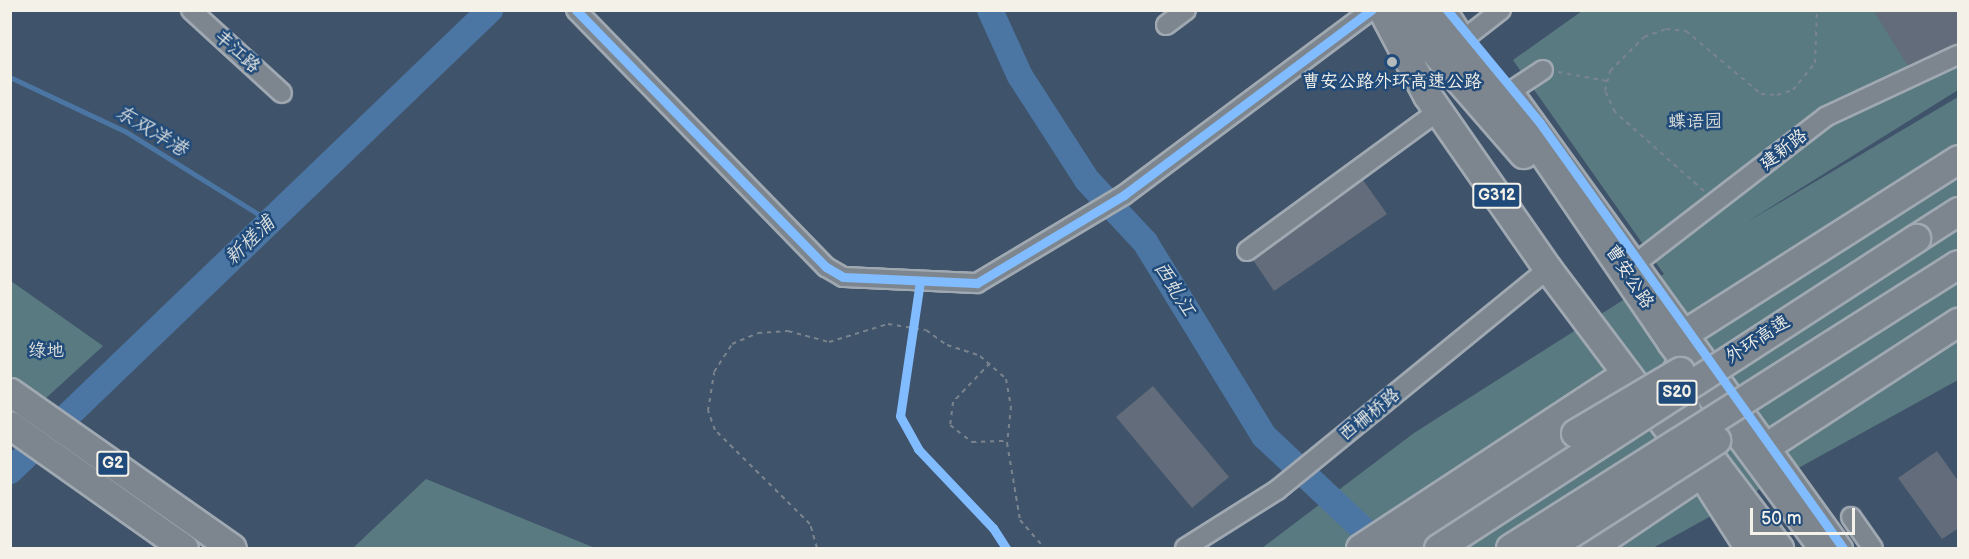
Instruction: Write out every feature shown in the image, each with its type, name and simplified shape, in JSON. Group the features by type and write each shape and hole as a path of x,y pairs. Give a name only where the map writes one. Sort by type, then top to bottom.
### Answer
{"highway":[{"name":"G312","path":"1382,10 1438,111 1548,269 1701,473 1749,549"},
{"path":"1398,10 1454,80 1513,140 1677,346 1736,441 1761,450 1823,549"},
{"name":"曹安公路","path":"1427,10 1460,42 1506,94 1631,266 1677,346"},
{"path":"1677,346 1959,159"},
{"name":"外环高速","path":"1438,549 1959,211"},
{"path":"1396,549 1575,433 1916,238"},
{"name":"S20","path":"1509,549 1959,264"},
{"path":"1548,549 1959,281"},
{"path":"1761,450 1959,322"},
{"path":"1590,549 1701,473 1691,432 1677,346"},
{"path":"1360,549 1626,373 1656,389 1779,549"},
{"name":"G2","path":"10,392 224,542"},
{"name":"G2","path":"10,425 184,549"},
{"path":"137,515 161,549"},
{"path":"224,542 245,549"}],"street":[{"name":"丰江路","path":"191,10 282,93"},
{"path":"576,10 826,267 843,277 978,283 1124,195 1371,10"},
{"path":"1166,26 1186,10"},
{"path":"1447,10 1460,42 1502,10"},
{"name":"建新路","path":"1631,266 1716,204 1827,116 1959,55"},
{"path":"1506,94 1543,70"},
{"path":"1247,251 1438,111"},
{"name":"西栅桥路","path":"1185,549 1277,490 1548,269"},
{"path":"1761,450 1843,549"},
{"path":"1851,518 1873,549"}],"path":[{"path":"1716,204 1615,112 1605,91 1607,81 1624,53 1644,37 1666,29 1686,31 1761,94 1777,95 1793,90 1815,63 1817,10"},
{"path":"1543,70 1607,81"},
{"path":"910,338 914,315"},
{"path":"817,549 804,516 715,430 708,411 714,372 732,344 758,333 788,331 829,342 888,324 912,327 990,363 1010,386 1008,441 1020,520 1044,549"},
{"path":"990,363 953,402 950,425 972,442 1008,441"}],"green space":[{"name":"蝶语园","path":"1582,11 1958,11 1958,90 1747,222 1958,97 1958,380 1653,548 1262,548 1414,433 1664,274 1513,60"},
{"name":"绿地","path":"11,281 103,346 11,430"},
{"path":"426,479 595,548 353,548"}],"building":[{"path":"1873,10 1959,10 1959,44 1908,66"},
{"path":"1363,180 1387,214 1274,291 1253,260"},
{"path":"1153,386 1229,477 1192,508 1116,417"},
{"path":"1937,451 1959,482 1959,528 1942,539 1898,478"}],"waterway":[{"name":"新槎浦","path":"10,471 490,10"},
{"name":"西虬江","path":"990,10 1020,76 1087,180 1145,242 1264,436 1383,548"},
{"name":"东双洋港","path":"10,77 125,131 271,222"}],"cycle path":[{"path":"576,10 826,267 843,277 977,283 1124,195 1371,10"},
{"path":"1447,10 1540,123 1843,548"},
{"path":"920,281 900,416 918,449 993,528 1006,548"}],"place":[{"name":"曹安公路外环高速公路","path":"1392,62"}]}
